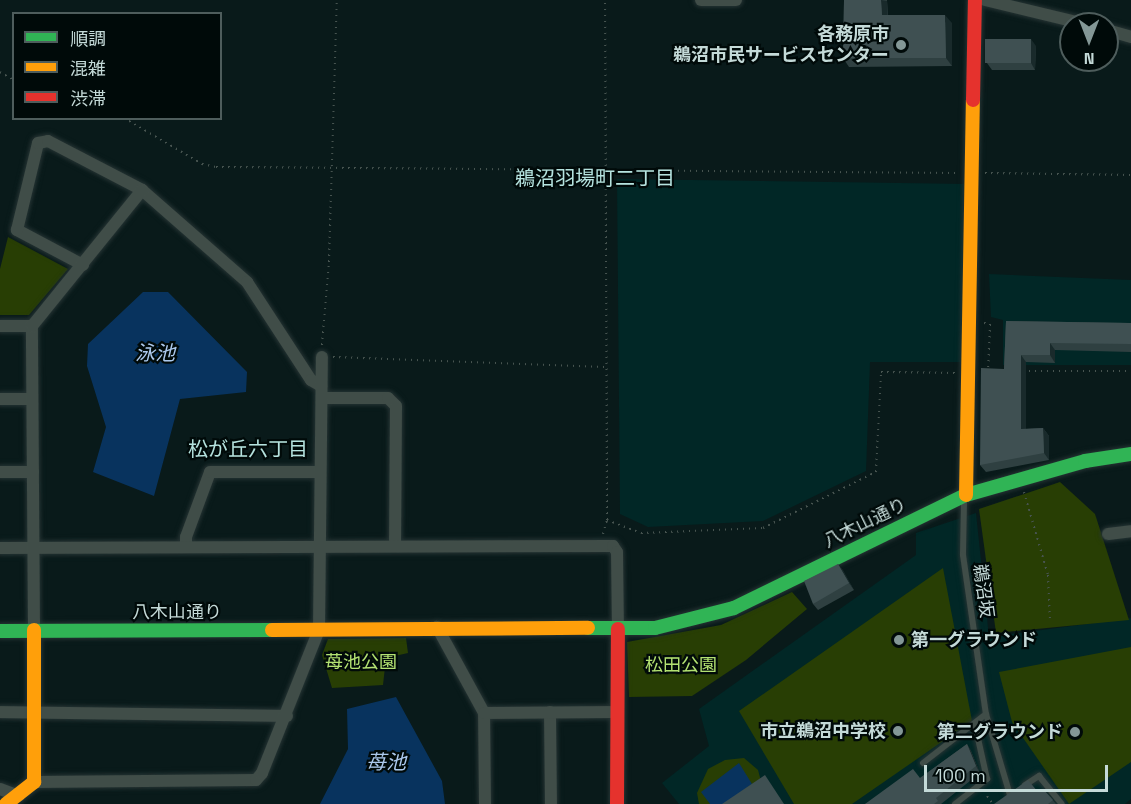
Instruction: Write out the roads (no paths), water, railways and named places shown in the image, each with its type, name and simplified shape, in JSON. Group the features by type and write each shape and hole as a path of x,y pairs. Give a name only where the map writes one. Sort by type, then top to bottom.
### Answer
{"street":[{"path":"701,0 736,0"},
{"path":"966,495 975,0"},
{"path":"985,0 1059,18"},
{"path":"83,265 17,230 38,143 48,141 142,190 247,282 311,380 322,392 388,398 396,406 395,546"},
{"path":"34,782 32,326 142,190"},
{"path":"0,326 32,326"},
{"path":"6,804 34,782 256,780 262,773 287,716 319,630 322,357"},
{"path":"0,399 33,399"},
{"name":"八木山通り","path":"0,631 319,630 437,627 618,629 694,621 734,608 966,495 1020,478 1131,454"},
{"path":"0,472 33,472"},
{"path":"186,546 186,537 210,472 320,472"},
{"path":"1108,534 1131,531"},
{"path":"0,548 613,546 617,552 617,804"},
{"path":"437,627 484,713 484,804"},
{"path":"0,712 287,716"},
{"path":"549,712 551,804"},
{"path":"484,713 616,712"},
{"path":"0,789 19,796"}],"lane":[{"name":"鵜沼坂","path":"966,495 961,509 963,555 986,714 1011,795 1039,776 1062,804"},
{"path":"923,763 975,725 986,714"},
{"path":"955,804 987,779 975,725"}],"water":[{"name":"泳池","path":"143,292 168,292 247,372 246,392 180,399 154,496 93,472 106,427 87,366 88,344"},
{"name":"苺池","path":"396,697 442,781 445,804 320,804 348,749 347,709"},
{"path":"739,763 752,784 724,804 710,804 701,792"}],"place":[{"name":"各務原市 鵜沼市民サービスセンター","path":"901,45"},
{"name":"第一グラウンド","path":"899,640"},
{"name":"市立鵜沼中学校","path":"898,731"},
{"name":"第二グラウンド","path":"1075,732"}],"district":[{"name":"鵜沼羽場町二丁目","path":"595,178"},
{"name":"松が丘六丁目","path":"248,449"}],"park label":[{"name":"苺池公園","path":"361,662"},
{"name":"松田公園","path":"681,665"}]}
